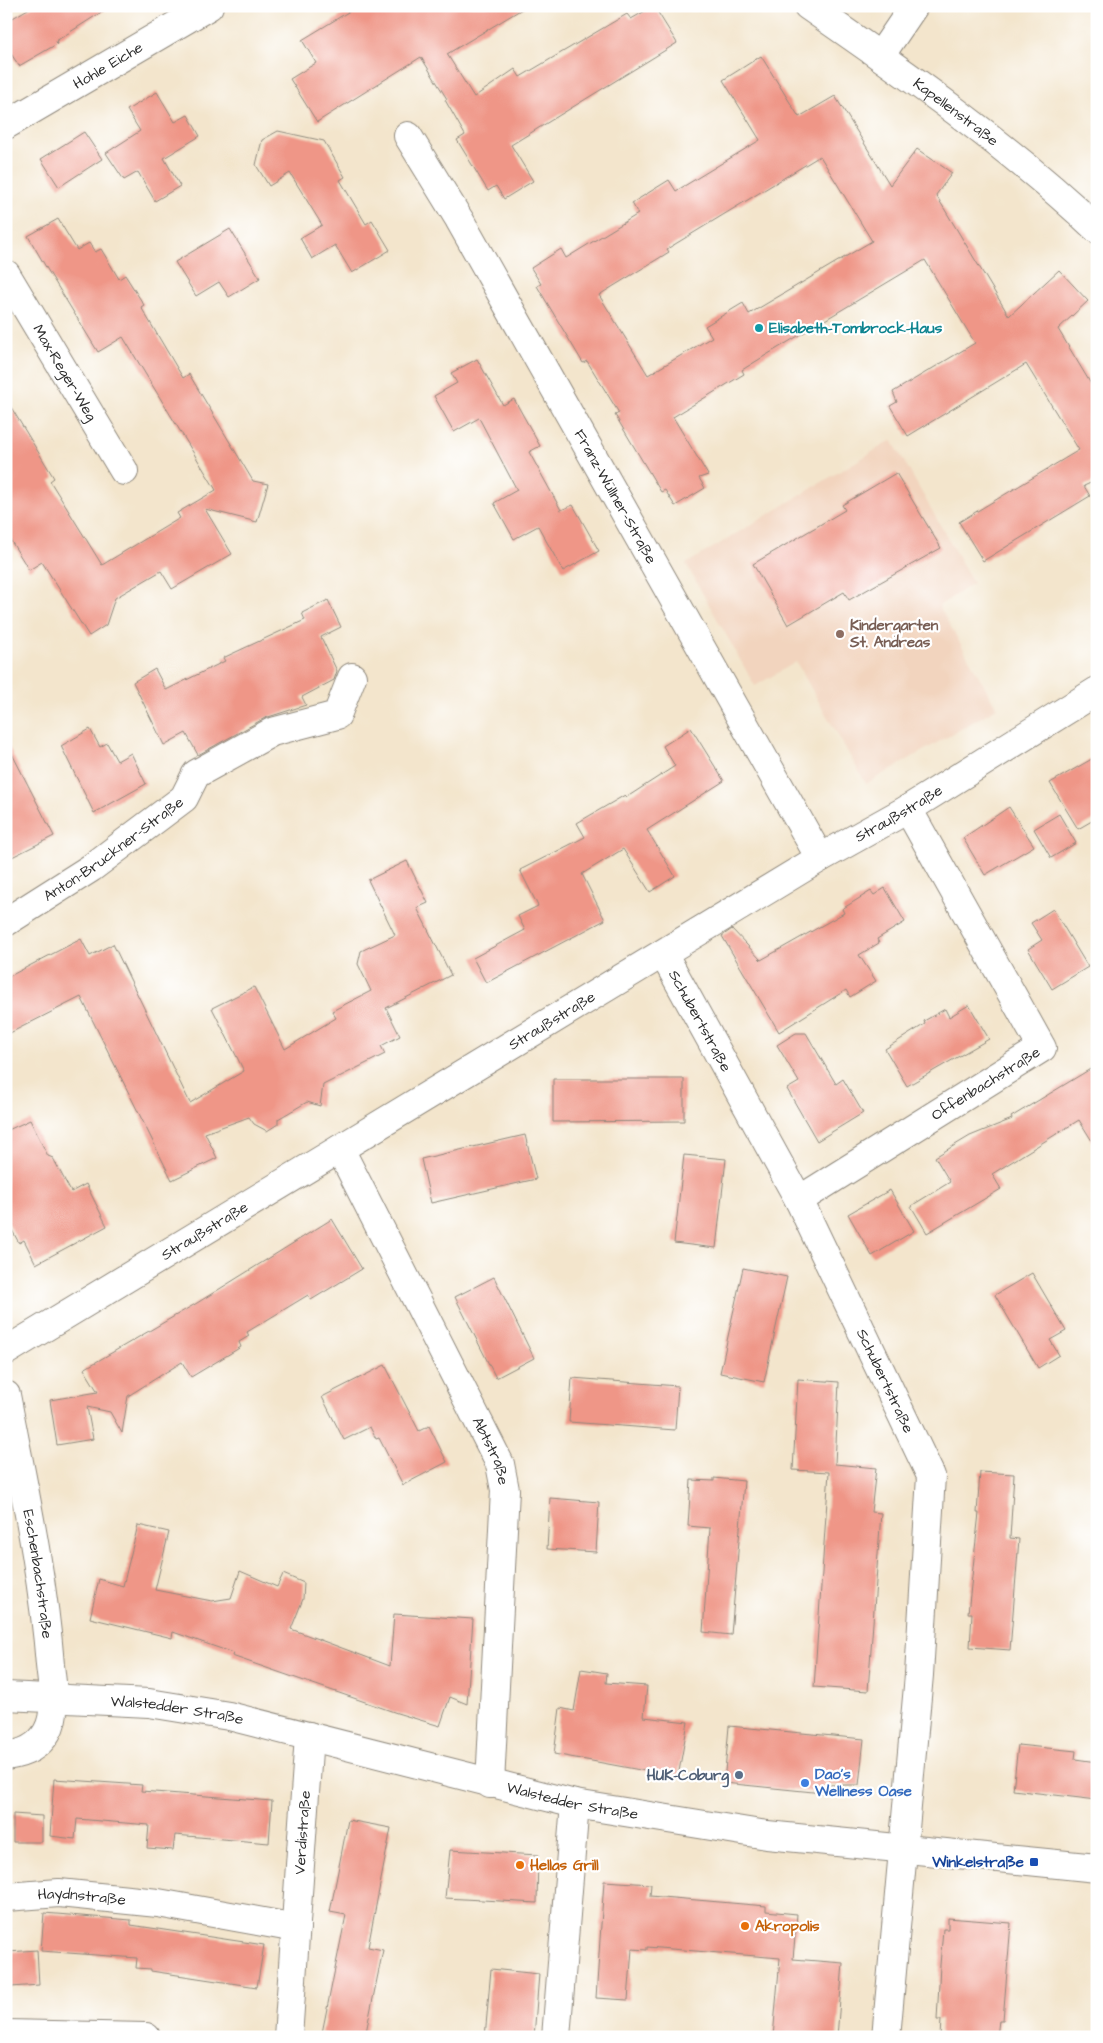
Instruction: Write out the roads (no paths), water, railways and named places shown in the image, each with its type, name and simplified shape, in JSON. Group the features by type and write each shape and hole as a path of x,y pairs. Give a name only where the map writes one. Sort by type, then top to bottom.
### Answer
{"street":[{"name":"Hohle Eiche","path":"6,125 209,6"},
{"name":"Kapellenstraße","path":"808,6 972,122 1097,228"},
{"path":"880,56 914,6"},
{"name":"Franz-Wüllner-Straße","path":"408,136 459,218 820,858"},
{"name":"Max-Reger-Weg","path":"6,274 124,471"},
{"name":"Anton-Bruckner-Straße","path":"6,922 91,868 184,798 196,774 272,732 337,715 352,677"},
{"name":"Straußstraße","path":"6,1352 664,955 820,858 908,809 1097,691"},
{"name":"Offenbachstraße","path":"799,1200 1042,1048 908,809"},
{"name":"Schubertstraße","path":"664,955 799,1200 931,1476 919,1675 902,1850"},
{"name":"Abtstraße","path":"340,1150 500,1464 505,1490 490,1784"},
{"name":"Eschenbachstraße","path":"6,1395 45,1606 53,1698"},
{"name":"Walstedder Straße","path":"6,1696 150,1703 229,1716 490,1784 575,1804 767,1835 1097,1868"},
{"path":"6,1756 25,1753 37,1745 47,1732 52,1720 53,1698"},
{"name":"Verdistraße","path":"288,2037 309,1736"},
{"path":"556,2037 575,1804"},
{"path":"886,2037 902,1850"},
{"name":"Haydnstraße","path":"6,1898 59,1893 158,1903 296,1928"},
{"path":"6,2034 145,2037"}],"place":[{"name":"Elisabeth-Tombrock-Haus","path":"759,328"},
{"name":"Kindergarten St. Andreas","path":"840,634"},
{"name":"HUK-Coburg","path":"739,1775"},
{"name":"Dao's Wellness Oase","path":"805,1783"},
{"name":"Winkelstraße","path":"1034,1862"},
{"name":"Hellas Grill","path":"520,1865"},
{"name":"Akropolis","path":"745,1926"}]}
